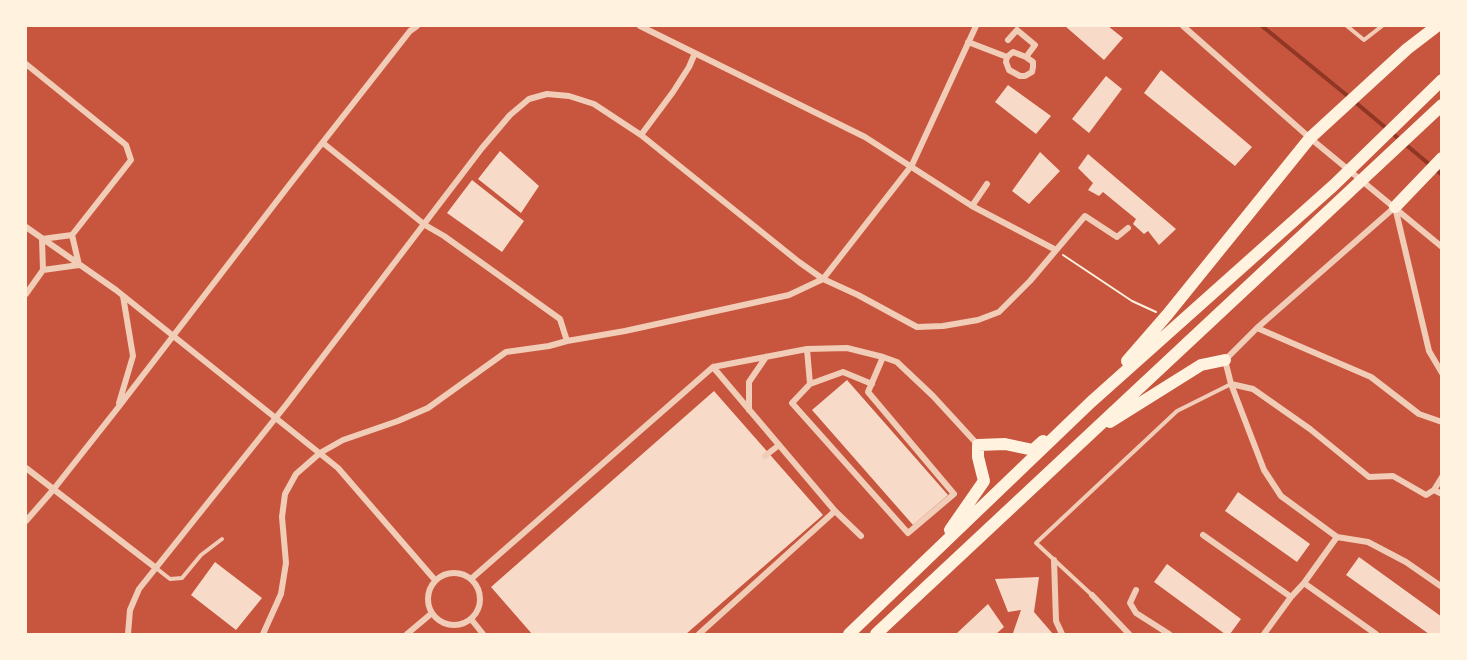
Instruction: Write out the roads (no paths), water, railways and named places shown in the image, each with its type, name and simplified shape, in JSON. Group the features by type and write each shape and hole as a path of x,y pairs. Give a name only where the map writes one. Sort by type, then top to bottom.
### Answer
{"main road":[{"path":"931,556 984,481 978,457 978,445 1005,444 1033,450 1091,402 1167,315 1310,138 1407,49 1437,26"},
{"path":"849,634 1091,402 1334,185 1442,80"},
{"path":"876,634 1438,108"},
{"path":"1395,207 1440,160"},
{"path":"1086,437 1201,365 1225,360"}],"street":[{"path":"26,521 174,337 220,274 410,31 417,26"},
{"path":"640,26 865,136 972,206 1056,250"},
{"path":"263,634 281,594 286,563 282,516 285,494 296,474 320,453 343,440 398,422 428,408 506,352 625,331 789,295 823,279 912,165 976,26"},
{"path":"1183,26 1310,138 1442,247"},
{"path":"1008,40 1017,30 1035,45 1026,57"},
{"path":"968,42 1007,57"},
{"path":"1013,52 1026,57 1033,62 1032,72 1020,76 1009,70 1007,57 1013,52"},
{"path":"641,135 673,92 695,53"},
{"path":"26,64 126,145 131,160 72,235 42,239"},
{"path":"128,634 130,610 140,589 276,418 482,148 510,115 529,99 547,94 569,96 594,104 641,135 823,279 858,295 916,327 943,326 978,320 999,312 1030,281 1085,216 1117,237 1128,228"},
{"path":"323,143 425,225 444,236 560,319 567,341"},
{"path":"972,206 987,184"},
{"path":"1395,207 1257,328 1225,360 1231,384 1264,470 1281,496 1337,537 1368,542 1406,562 1442,587"},
{"path":"1395,207 1429,351 1442,373"},
{"path":"26,227 123,296 338,468 435,580"},
{"path":"72,235 79,265"},
{"path":"26,294 43,270 42,239"},
{"path":"43,270 79,265"},
{"path":"117,409 134,356 123,296"},
{"path":"1257,328 1371,377 1419,414 1442,422"},
{"path":"471,579 713,367 807,349 847,348 883,357 897,362 933,396 978,445"},
{"path":"807,349 810,384"},
{"path":"749,411 748,382 766,357"},
{"path":"872,384 843,372 810,384 792,403 908,533 954,494 868,392 872,384 883,357"},
{"path":"713,367 835,511 861,536"},
{"path":"1231,384 1253,389 1310,429 1368,477 1392,476 1426,495 1434,490 1442,477"},
{"path":"765,456 779,445"},
{"path":"26,468 156,568"},
{"path":"1434,490 1442,494"},
{"path":"699,634 835,511"},
{"path":"1203,535 1291,597"},
{"path":"1264,634 1337,537"},
{"path":"1054,560 1056,621 1062,634"},
{"path":"457,573 471,579 477,586 480,603 477,612 463,623 446,624 438,620 428,605 430,587 435,580 442,575 457,573"},
{"path":"1304,583 1376,634"},
{"path":"1136,590 1130,603 1136,613 1168,634"},
{"path":"1092,595 1129,634"},
{"path":"407,634 432,613"},
{"path":"471,619 483,634"}],"lane":[{"path":"1347,26 1365,40 1382,26"},
{"path":"1092,595 1036,543 1177,411 1231,384"},
{"path":"156,568 170,579 182,578 201,555 222,538"}],"waterway":[{"path":"1262,26 1349,97"},
{"path":"1355,102 1442,175"}]}
